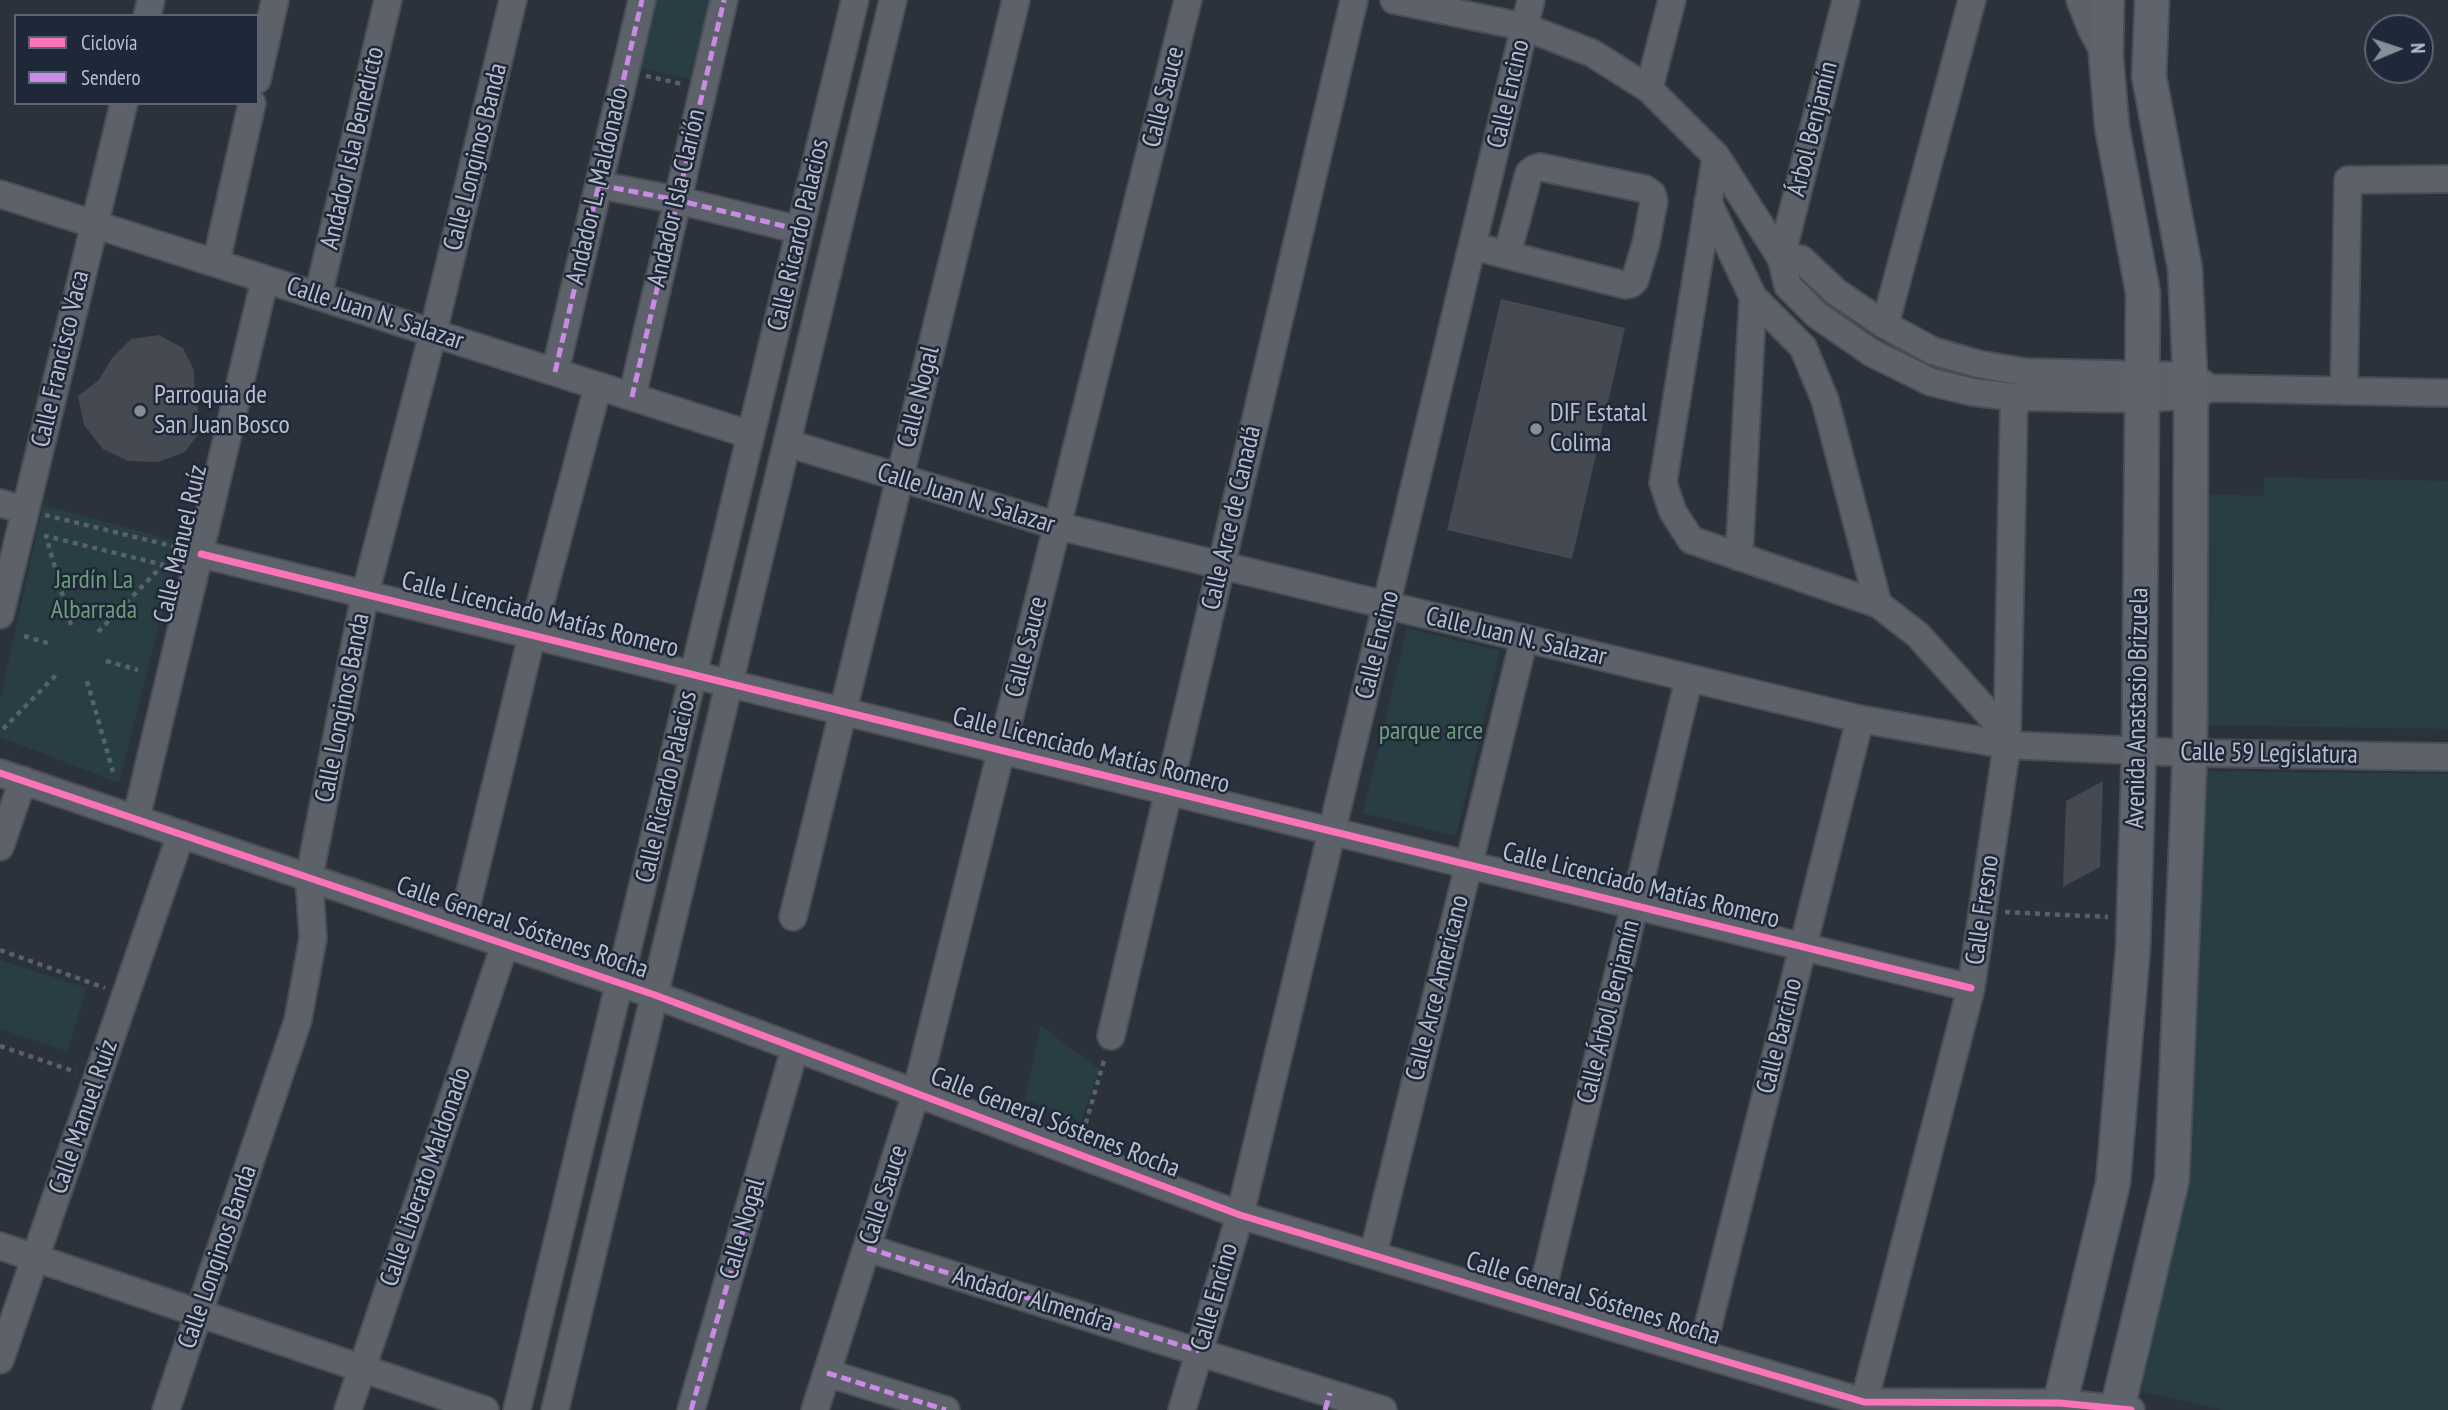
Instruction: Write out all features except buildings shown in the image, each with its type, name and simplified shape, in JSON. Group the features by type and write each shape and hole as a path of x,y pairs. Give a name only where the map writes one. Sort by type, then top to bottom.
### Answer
{"main road":[{"name":"Avenida Anastasio Brizuela","path":"2058,1406 2113,1183 2134,918 2139,750 2143,293 2112,127 2106,57 2107,0"},
{"name":"Avenida Anastasio Brizuela","path":"2122,1409 2172,1180 2190,753 2198,387 2185,269 2149,76 2152,0"}],"street":[{"path":"259,71 275,0"},
{"name":"Andador Isla Benedicto","path":"318,296 388,0"},
{"name":"Calle Longinos Banda","path":"166,1410 298,1020 313,938 309,878 365,594 433,333 513,0"},
{"name":"Andador L. Maldonado","path":"555,372 642,0"},
{"name":"Andador Isla Clarión","path":"632,397 724,0"},
{"name":"Calle Ricardo Palacios","path":"517,1410 855,0"},
{"name":"Calle Ricardo Palacios","path":"555,1410 893,0"},
{"name":"Calle Nogal","path":"793,918 1016,0"},
{"name":"Calle Sauce","path":"815,1410 916,1093 1188,0"},
{"name":"Calle Arce de Canadá","path":"1111,1037 1354,0"},
{"path":"1394,0 1525,27 1592,52 1649,89 1716,156 1780,258 1788,286 1817,315 1872,353 1931,382 1972,392 2014,397 2142,387 2448,393"},
{"name":"Calle Encino","path":"1182,1410 1240,1215 1531,0"},
{"path":"1649,89 1672,0"},
{"name":"Árbol Benjamín","path":"1780,258 1846,0"},
{"path":"1885,325 1972,0"},
{"path":"2080,0 2106,57"},
{"name":"Calle Francisco Vaca","path":"0,615 124,105"},
{"path":"216,263 252,105"},
{"path":"1716,156 1663,483 1673,512 1691,540 1878,604 1918,635 2007,739"},
{"path":"1474,246 1507,255 1625,285 1631,284 1635,280 1646,243 1654,201 1652,194 1645,190 1566,172 1540,167 1534,169 1529,173 1507,255"},
{"path":"2344,391 2348,180 2448,179"},
{"path":"599,185 677,200 800,230"},
{"name":"Calle Juan N. Salazar","path":"0,194 751,435"},
{"path":"1708,202 1753,297 1803,347 1825,400 1878,604"},
{"path":"1780,258 1801,259 1836,292 1885,325 1933,351 1978,364 2142,387"},
{"name":"Calle Manuel Ruíz","path":"136,819 265,279"},
{"path":"1739,557 1753,297"},
{"path":"461,929 532,635 598,386"},
{"name":"Calle Fresno","path":"1863,1406 1971,988 2007,739 2014,397"},
{"name":"Calle Juan N. Salazar","path":"787,443 1058,526 1221,567 1860,719 2007,739"},
{"path":"0,503 25,510"},
{"name":"Calle Licenciado Matías Romero","path":"201,554 1971,988"},
{"name":"Calle Arce Americano","path":"1373,1255 1524,639"},
{"name":"Calle Árbol Benjamín","path":"1539,1305 1689,678"},
{"name":"Calle Barcino","path":"1701,1354 1860,719"},
{"name":"Calle 59 Legislatura","path":"2007,739 2190,753 2448,757"},
{"path":"0,848 11,777"},
{"name":"Calle General Sóstenes Rocha","path":"11,777 655,995 1240,1215 1701,1354 1863,1406 2058,1406 2122,1409"},
{"name":"Calle Manuel Ruíz","path":"0,1360 181,834"},
{"name":"Calle Liberato Maldonado","path":"348,1410 505,944"},
{"name":"Calle Nogal","path":"691,1410 795,1048"},
{"path":"0,1245 485,1410"},
{"name":"Andador Almendra","path":"867,1248 1199,1351 1327,1401 1383,1410"},
{"path":"827,1373 946,1410"}],"path":[{"path":"625,72 703,89"},
{"path":"25,510 201,554"},
{"path":"71,625 46,536 164,565 98,632"},
{"path":"23,636 51,644"},
{"path":"106,661 138,670"},
{"path":"3,729 57,674"},
{"path":"87,681 113,772"},
{"path":"1982,911 2134,918"},
{"path":"0,950 126,995"},
{"path":"1077,1154 1111,1037"},
{"path":"0,1046 97,1079"}],"green space":[{"path":"649,0 716,0 697,81 633,66"},
{"path":"2264,477 2448,481 2448,729 2205,725 2201,494 2264,496"},
{"name":"Jardín La Albarrada","path":"43,505 180,542 119,783 0,737 0,700"},
{"name":"parque arce","path":"1407,628 1500,651 1456,836 1363,813"},
{"path":"2204,771 2448,774 2448,1410 2223,1410 2139,1391 2187,1189"},
{"path":"0,960 87,988 67,1051 0,1029"},
{"path":"1041,1026 1099,1069 1081,1122 1025,1099"}],"marked path":[{"path":"555,372 642,0"},
{"path":"632,397 724,0"},
{"path":"599,185 677,200 800,230"},
{"path":"691,1410 753,1196"},
{"path":"867,1248 1199,1351"},
{"path":"827,1373 946,1410"},
{"path":"1325,1410 1330,1393"}],"cycle path":[{"path":"201,554 1971,988"},
{"path":"0,773 655,995 1240,1215 1701,1354 1864,1402 2060,1403 2131,1410"}],"place":[{"name":"Parroquia de San Juan Bosco","path":"140,411"},
{"name":"DIF Estatal Colima","path":"1536,429"}]}
